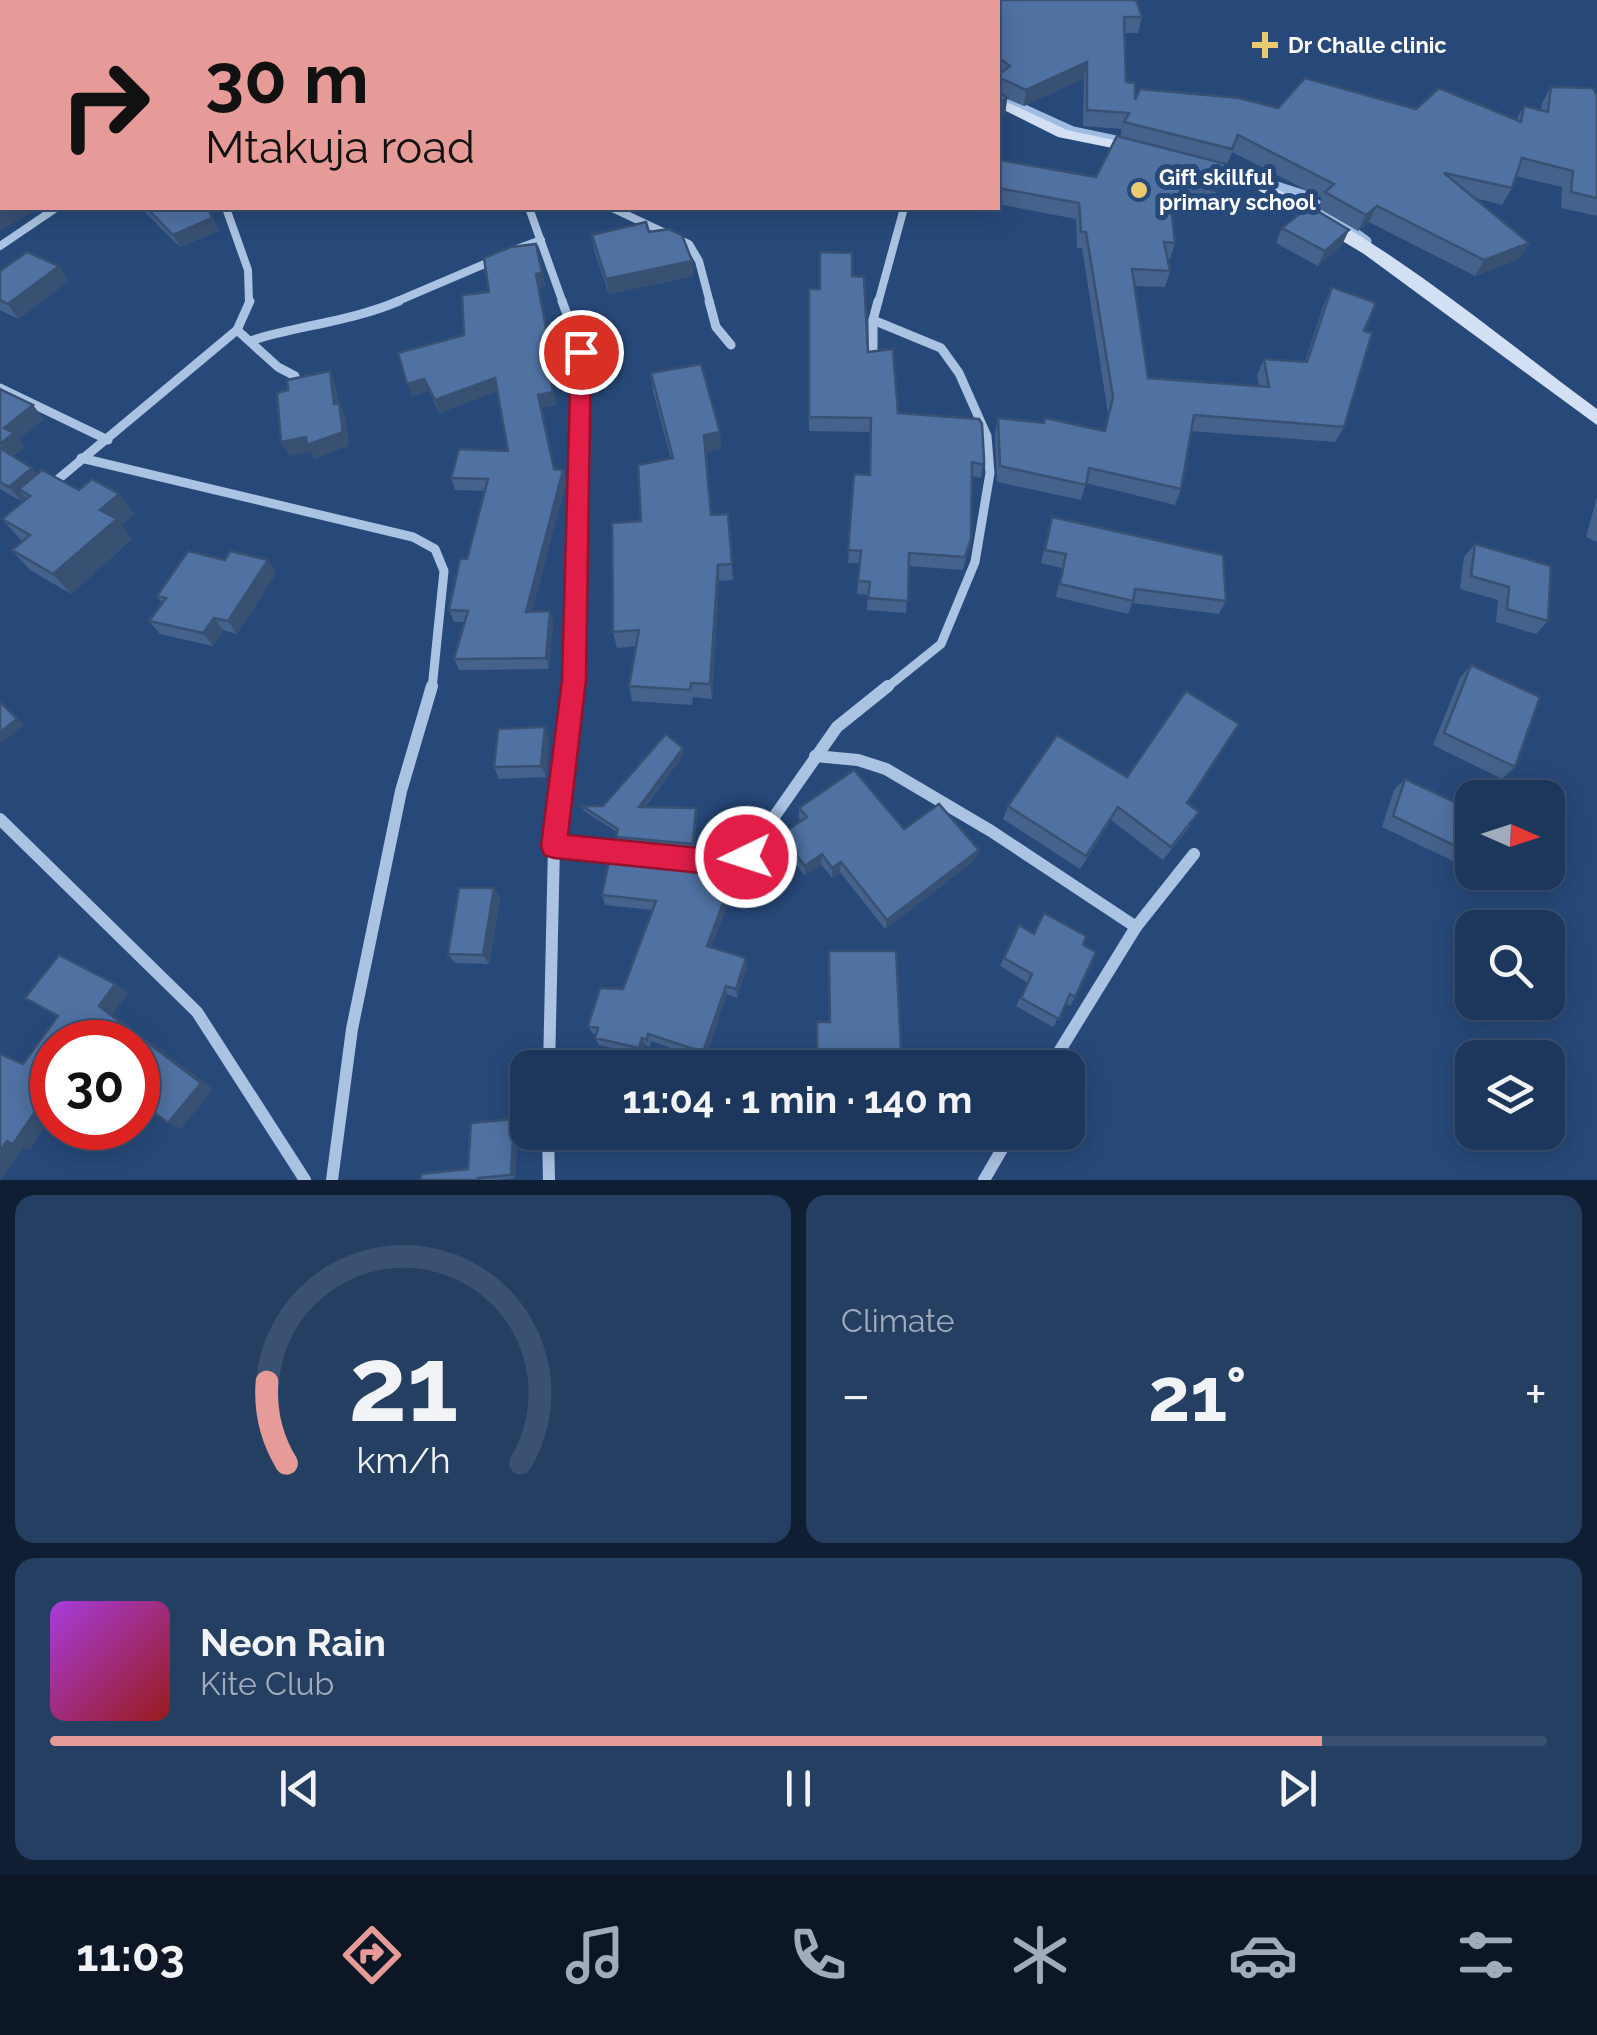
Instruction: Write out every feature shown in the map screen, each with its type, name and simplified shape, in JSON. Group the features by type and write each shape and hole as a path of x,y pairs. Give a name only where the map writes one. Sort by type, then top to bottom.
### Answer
{"street":[{"path":"1000,103 1063,134 1147,151"},
{"path":"1179,158 1262,186 1370,250 1597,418"},
{"path":"0,246 53,210"},
{"path":"40,495 237,330 248,316 254,295 227,210"},
{"path":"530,210 581,352 574,680 554,846 550,1050"},
{"path":"616,210 689,244 700,262 716,327 731,346"},
{"path":"873,356 873,320 903,210"},
{"path":"253,340 375,312 540,240"},
{"path":"671,858 730,863 746,857 850,714 941,644 975,562 990,474 987,436 959,373 942,348 873,320"},
{"path":"237,330 253,340 275,370 296,376"},
{"path":"0,388 108,440"},
{"path":"81,458 413,537 436,549 444,571 435,632 435,674 428,708 400,791 355,1011 332,1180"},
{"path":"816,756 858,760 886,769 992,831 1136,926"},
{"path":"0,819 198,1012 304,1180"},
{"path":"554,846 632,854"},
{"path":"1061,1050 1136,926 1194,854"},
{"path":"549,1150 550,1180"},
{"path":"984,1180 1002,1150"}],"building":[{"path":"1000,0 1136,0 1142,17 1124,17 1126,82 1135,83 1135,100 1140,89 1239,98 1278,108 1305,78 1416,109 1439,88 1521,122 1524,106 1548,112 1551,87 1593,88 1597,96 1597,198 1571,192 1573,171 1522,158 1512,188 1444,173 1529,243 1484,260 1377,206 1366,215 1325,192 1334,184 1238,135 1232,149 1124,122 1129,113 1087,110 1087,62 1026,90 1000,78 1010,66 1000,58"},
{"path":"1117,136 1226,164 1215,191 1186,183 1172,215 1175,243 1164,242 1170,271 1132,269 1148,378 1269,387 1264,359 1307,362 1332,287 1376,303 1364,331 1372,333 1344,427 1194,415 1181,489 1089,468 1086,485 1000,466 998,418 1044,423 1045,418 1105,431 1113,397 1086,232 1081,232 1079,203 1000,188 1000,160 1096,177"},
{"path":"1309,206 1349,230 1325,251 1282,228"},
{"path":"149,210 209,210 212,218 173,235"},
{"path":"646,222 649,232 669,229 682,235 692,261 606,279 592,235"},
{"path":"536,244 542,273 536,274 550,350 546,351 553,392 538,395 554,469 563,470 526,612 550,611 546,658 454,659 468,611 449,610 460,559 467,559 488,479 451,478 459,449 508,451 495,378 435,400 424,379 407,384 398,353 464,335 462,295 489,292 484,258 511,247"},
{"path":"27,252 59,266 8,304 0,300 0,271"},
{"path":"820,252 852,253 852,276 864,277 868,352 893,349 898,413 979,419 982,424 984,465 972,462 971,539 965,557 909,553 908,601 868,598 870,582 858,581 861,551 848,550 854,474 870,475 871,418 809,417 809,289 820,289"},
{"path":"701,364 720,432 704,435 711,515 728,514 732,564 718,565 710,684 691,683 690,690 629,686 639,630 613,632 612,523 641,521 638,465 673,458 651,373"},
{"path":"330,371 343,432 307,445 306,437 281,442 277,393 288,390 287,380"},
{"path":"0,389 33,405 4,428 14,433 0,444"},
{"path":"0,448 32,468 9,487 0,482"},
{"path":"42,470 79,490 92,479 119,494 100,510 117,519 53,574 12,550 30,535 2,519 30,496 19,489"},
{"path":"1052,517 1223,555 1226,601 1135,589 1133,601 1060,584 1066,554 1045,550"},
{"path":"1475,544 1551,566 1548,621 1507,609 1509,587 1471,576"},
{"path":"188,551 225,560 230,551 268,560 228,621 214,618 203,633 149,621 166,598 157,596"},
{"path":"1471,665 1540,697 1515,767 1444,733"},
{"path":"1186,691 1239,724 1187,803 1199,812 1171,847 1118,807 1086,856 1008,806 1057,735 1127,777"},
{"path":"0,702 17,719 0,732"},
{"path":"545,727 541,766 494,767 498,729"},
{"path":"666,734 683,748 639,807 696,808 693,844 616,837 618,829 582,806 603,806"},
{"path":"854,770 904,829 939,804 979,850 887,920 841,862 832,868 822,854 805,866 780,835 807,817 799,808"},
{"path":"1405,779 1455,802 1455,846 1393,816"},
{"path":"611,851 691,859 690,865 724,876 722,882 730,885 707,946 746,958 736,989 726,986 704,1050 648,1034 639,1048 595,1038 598,1028 588,1026 600,988 623,989 656,901 602,895"},
{"path":"459,888 494,888 483,955 448,954"},
{"path":"1044,913 1086,936 1083,945 1096,952 1075,997 1070,994 1059,1019 1021,998 1032,974 1004,958 1019,925 1034,934"},
{"path":"829,951 896,951 901,1050 817,1050 817,1022 830,1022"},
{"path":"59,955 115,984 99,1006 118,1020 55,1020 58,1016 25,998"},
{"path":"160,1052 201,1083 168,1123 160,1117"},
{"path":"0,1054 23,1064 30,1054 30,1119 13,1144 7,1141 0,1151"},
{"path":"510,1119 511,1175 479,1180 421,1180 421,1174 468,1169 471,1123"}],"waterway":[{"path":"1000,98 1073,131 1130,143"},
{"path":"1234,172 1305,195 1367,241"}],"place":[{"name":"Dr Challe clinic","path":"1265,45"},
{"name":"Gift skillful primary school","path":"1139,190"}],"route":[{"path":"581,352 574,680 554,846 730,863 746,857"}]}
